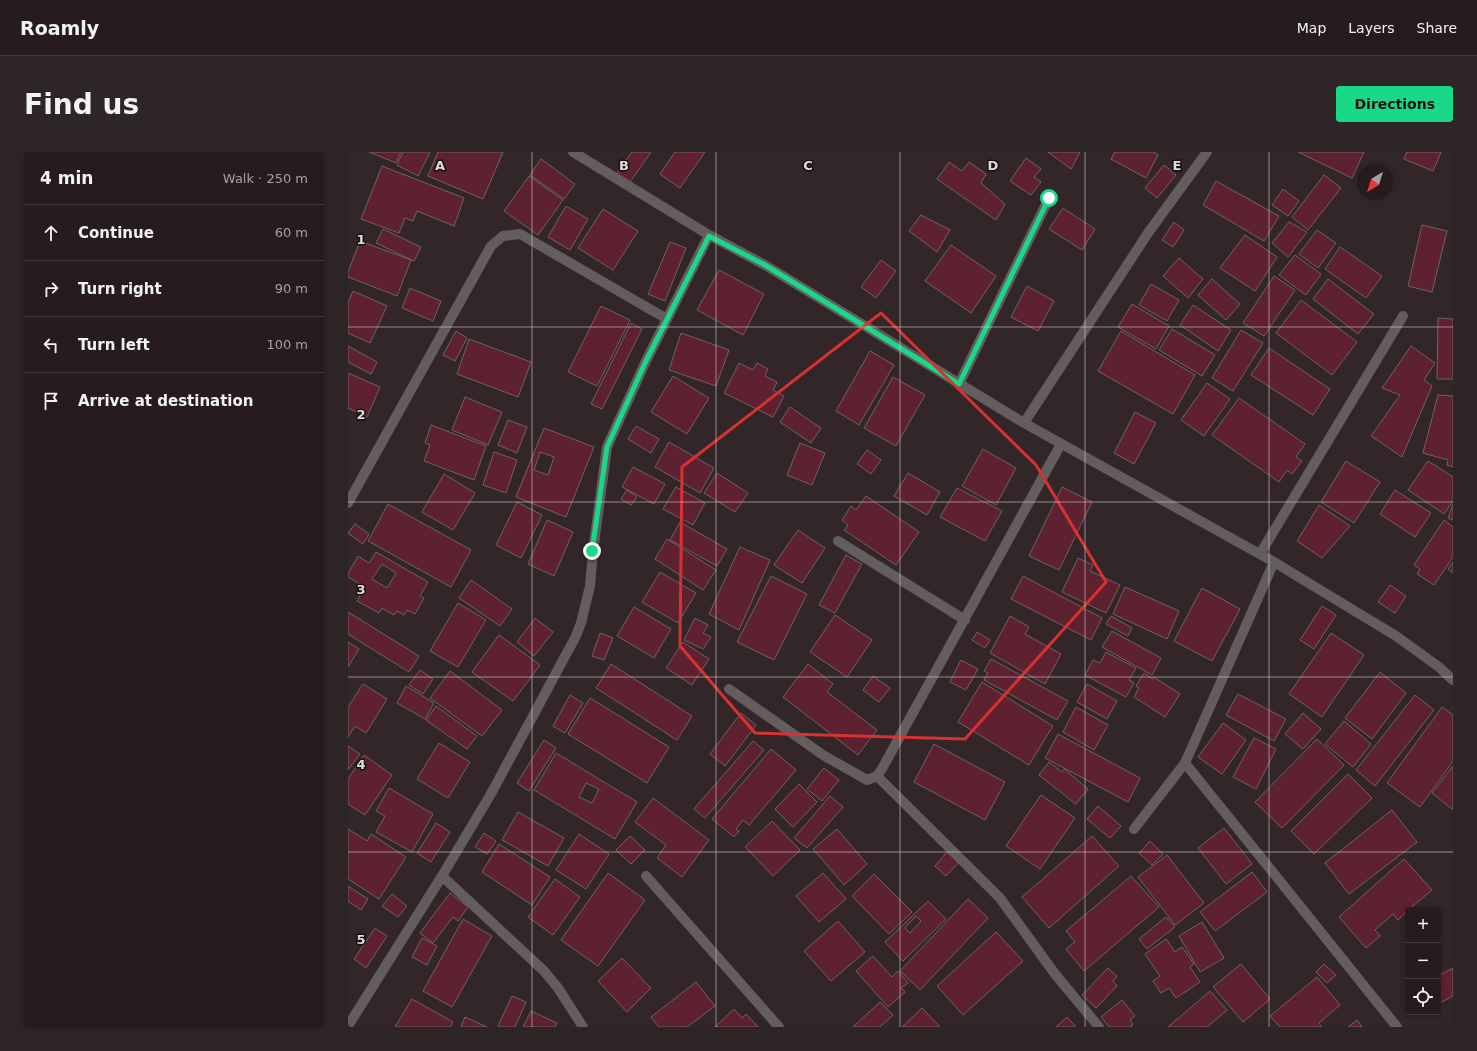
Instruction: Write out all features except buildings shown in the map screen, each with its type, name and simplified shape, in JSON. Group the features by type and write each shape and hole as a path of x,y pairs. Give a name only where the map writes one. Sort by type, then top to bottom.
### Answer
{"street":[{"path":"573,152 709,236 765,265 1024,423 1274,562 1396,636 1439,667 1453,680"},
{"path":"1024,423 1148,233 1206,152"},
{"path":"959,384 1049,198"},
{"path":"348,503 491,246 503,236 520,234 667,319"},
{"path":"348,1026 442,876 492,792 578,629 590,586 592,551 607,447 667,319 709,236"},
{"path":"1260,554 1403,316"},
{"path":"729,689 823,755 867,780 877,776 965,620 1061,444"},
{"path":"838,541 965,620"},
{"path":"1134,829 1185,763 1274,562"},
{"path":"1185,763 1397,1027"},
{"path":"877,776 1000,898 1055,974 1099,1027"},
{"path":"442,876 544,971 558,988 583,1027"},
{"path":"646,876 779,1027"}],"highlighted area":[{"path":"881,313 1036,465 1106,582 965,739 755,733 680,646 682,467"}],"route":[{"path":"592,551 607,447 645,363 709,236 765,265 959,384 1049,198"}]}
